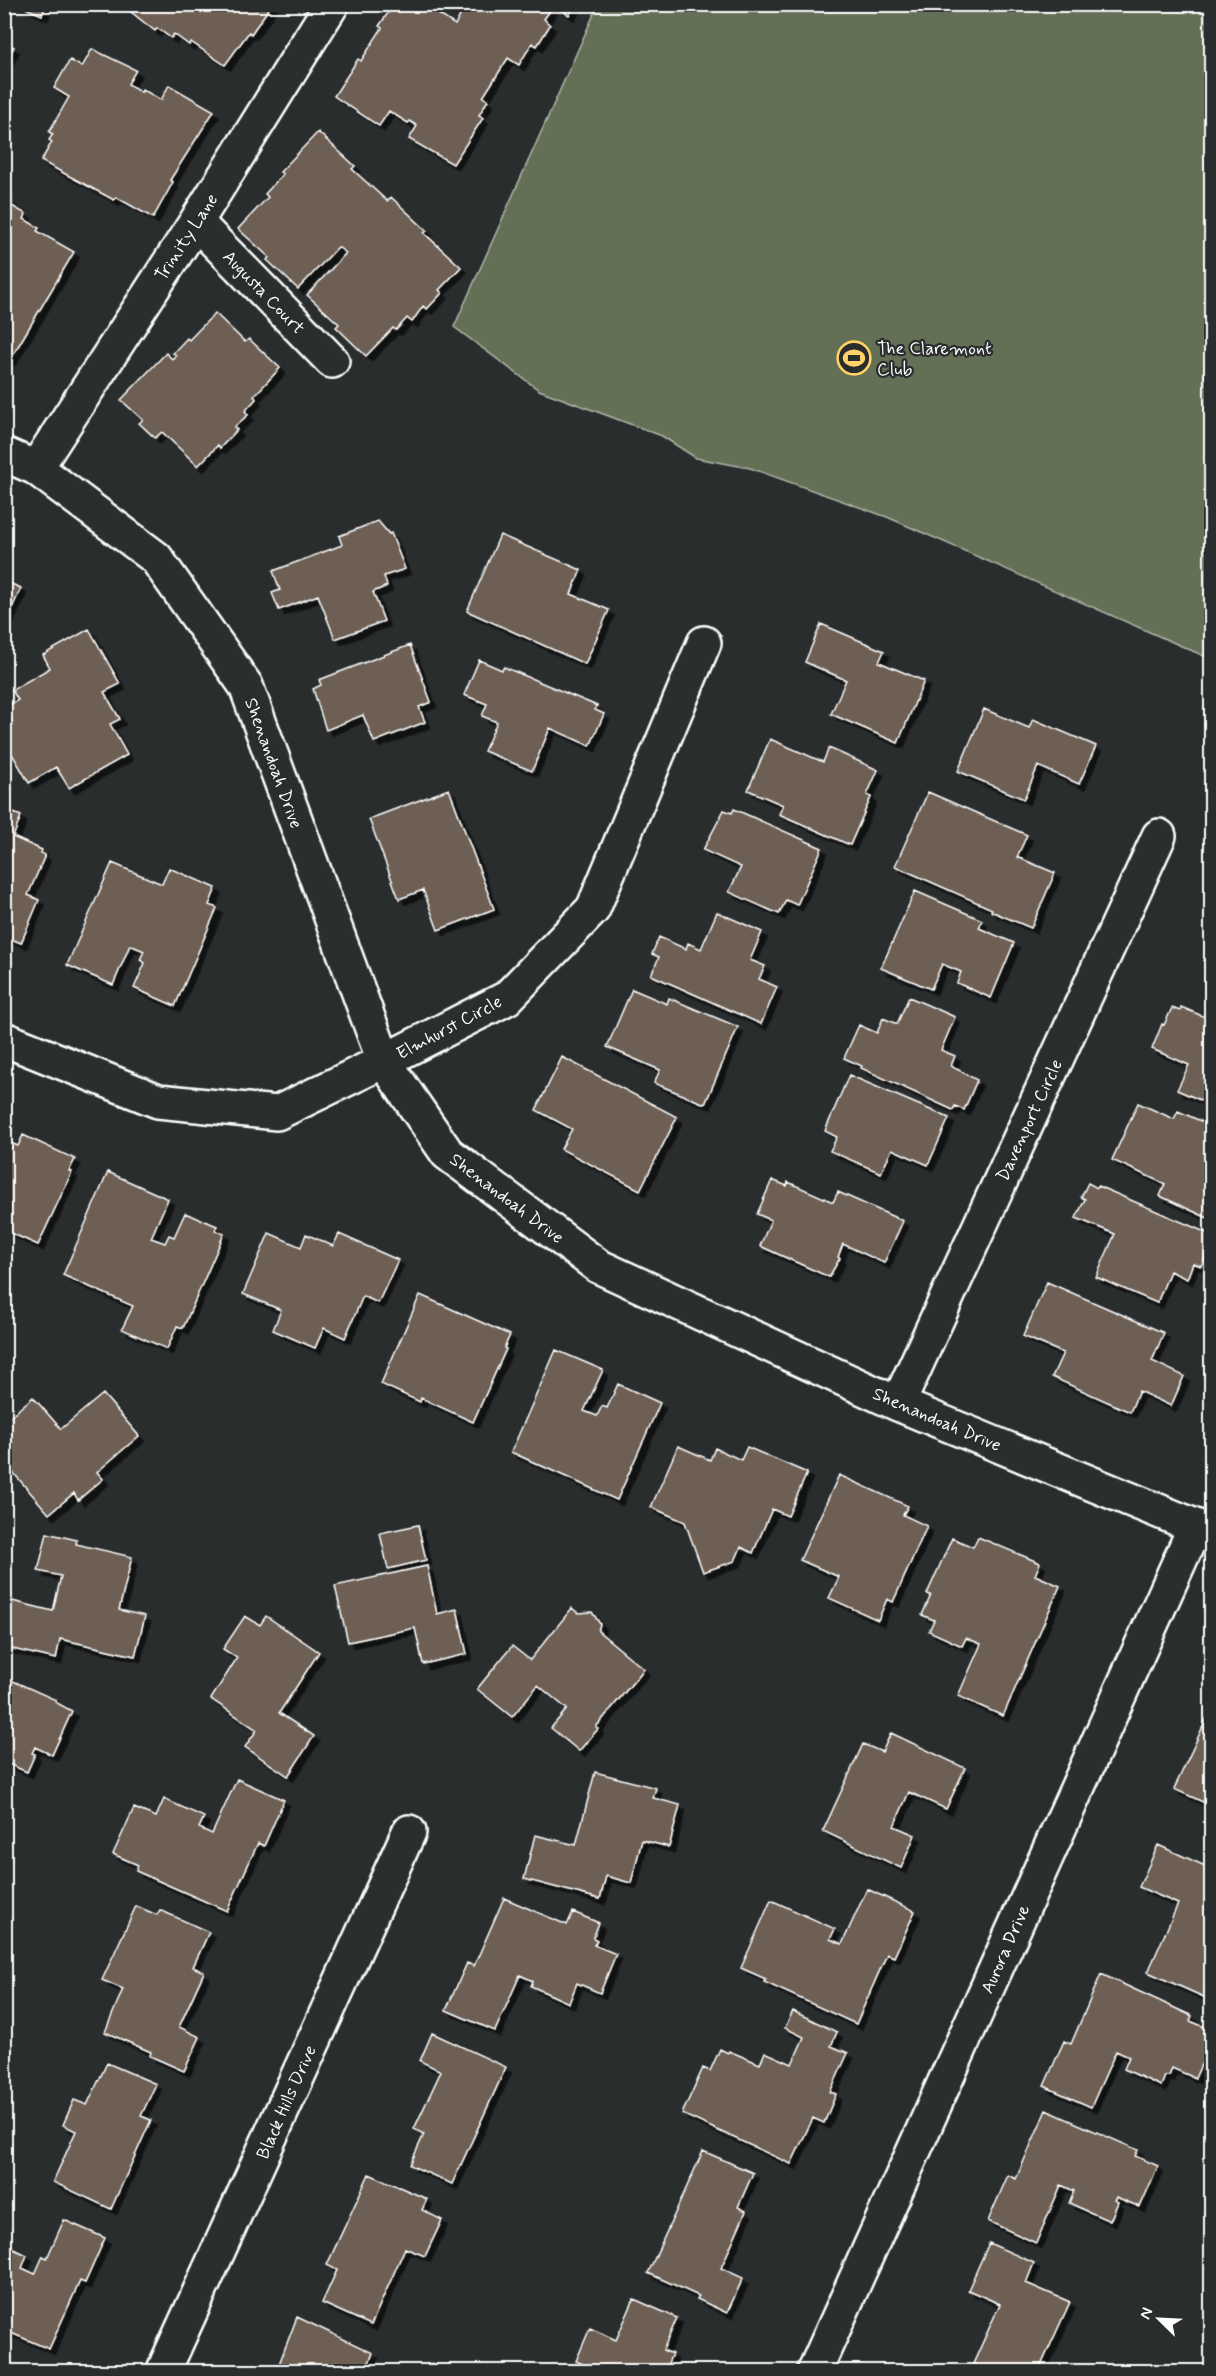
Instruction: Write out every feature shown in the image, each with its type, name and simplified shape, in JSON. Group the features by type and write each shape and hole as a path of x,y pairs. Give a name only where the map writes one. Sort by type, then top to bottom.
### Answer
{"street":[{"name":"Trinity Lane","path":"36,468 196,222 332,4"},
{"name":"Augusta Court","path":"196,222 332,361"},
{"name":"Shenandoah Drive","path":"4,454 36,468 156,558 246,686 384,1061 447,1153 598,1266 898,1404 1203,1530"},
{"name":"Elmhurst Circle","path":"4,1039 158,1101 277,1113 507,998 593,909 704,643"},
{"name":"Davenport Circle","path":"898,1404 1159,836"},
{"name":"Aurora Drive","path":"814,2372 1203,1530"},
{"name":"Black Hills Drive","path":"164,2372 409,1832"}],"green space":[{"name":"The Claremont Club","path":"598,5 1211,5 1211,659 887,517 750,468 696,458 662,436 539,390 454,327"}],"building":[{"path":"16,4 46,4 42,15"},
{"path":"121,4 272,4 225,65 191,42 189,45 174,34 171,38 157,28 155,31"},
{"path":"394,4 423,4 455,25 460,16 443,4 576,4 569,15 554,5 544,19 550,25 537,46 532,43 519,65 508,58 483,97 488,100 479,115 483,118 453,164 409,139 417,126 410,121 408,123 389,111 379,126 334,96 358,59 361,61 382,28 379,26"},
{"path":"4,43 14,47 4,65"},
{"path":"92,49 136,70 128,84 141,92 142,89 161,100 169,85 214,111 170,180 173,182 153,218 116,197 114,200 41,161 52,142 49,140 53,134 49,132 69,97 54,88 70,60 82,67"},
{"path":"318,132 355,166 352,169 387,201 391,197 427,231 424,233 461,267 439,290 442,293 427,309 423,306 412,322 407,318 396,330 393,328 366,356 336,327 339,324 307,295 346,253 338,247 298,289 267,260 269,257 238,229 268,197 265,194 283,174 280,172"},
{"path":"4,198 12,202 10,205 26,214 24,219 39,228 37,231 74,252 10,360 4,357"},
{"path":"215,313 245,342 249,339 280,368 254,396 256,399 245,411 248,415 234,427 237,430 220,448 218,445 198,466 162,432 155,438 139,423 143,420 121,400 166,353 172,359 176,355 173,353 187,338 189,340"},
{"path":"378,521 389,534 391,533 405,569 384,576 387,586 373,592 384,621 335,639 318,595 279,610 272,593 280,590 273,571 342,545 339,536"},
{"path":"500,535 581,570 571,594 609,610 585,664 467,611"},
{"path":"4,581 21,588 4,626"},
{"path":"821,624 884,651 879,662 924,681 898,743 831,714 846,680 805,662"},
{"path":"89,629 120,684 104,692 120,719 110,724 127,755 69,788 56,767 29,783 4,740 4,708 18,700 12,690 50,668 43,655"},
{"path":"410,645 431,702 419,707 425,722 374,742 363,715 326,730 313,689 321,685 319,680"},
{"path":"479,660 502,670 504,667 597,706 595,710 604,714 590,746 550,728 532,771 484,751 497,722 482,716 487,704 464,695"},
{"path":"984,709 1029,728 1033,719 1096,746 1079,784 1038,766 1024,799 958,771"},
{"path":"770,739 823,762 829,748 878,770 867,795 871,797 850,845 779,814 783,805 748,790"},
{"path":"449,789 494,909 438,930 423,890 399,899 369,819"},
{"path":"928,792 1027,835 1017,857 1055,873 1031,928 895,866"},
{"path":"4,809 21,816 13,837 42,850 41,853 45,855 28,895 39,900 21,943 4,936"},
{"path":"734,809 822,848 797,905 786,900 779,914 729,892 741,867 703,850 724,810 732,813"},
{"path":"112,863 162,884 169,868 216,888 209,905 217,908 175,1006 134,988 145,963 140,960 144,951 130,945 113,985 67,965"},
{"path":"915,891 982,920 979,928 1014,943 991,998 957,983 961,972 942,964 931,989 881,968"},
{"path":"717,912 762,932 750,960 765,966 759,979 777,987 761,1024 651,975 659,957 652,954 659,937 686,949 688,943 701,949"},
{"path":"1212,970 1212,990 1204,987"},
{"path":"632,989 667,1004 669,998 738,1027 705,1104 654,1083 660,1070 607,1047"},
{"path":"909,997 955,1017 941,1050 955,1056 951,1066 977,1080 964,1110 955,1106 953,1110 844,1058 859,1025 877,1033 883,1018 897,1024"},
{"path":"1181,1007 1212,1020 1212,1105 1177,1090 1189,1065 1152,1049 1162,1024 1164,1025 1172,1008 1180,1011"},
{"path":"562,1057 677,1117 640,1190 561,1149 572,1129 536,1110"},
{"path":"849,1075 949,1118 928,1165 892,1149 881,1173 830,1151 837,1137 825,1131"},
{"path":"1138,1103 1174,1119 1178,1111 1212,1126 1210,1219 1160,1196 1165,1184 1112,1160"},
{"path":"23,1135 75,1159 69,1171 72,1172 38,1245 4,1230 4,1140 18,1146"},
{"path":"108,1172 168,1199 151,1238 165,1243 169,1235 174,1237 185,1213 217,1226 215,1230 224,1234 183,1328 177,1326 167,1349 122,1329 133,1306 63,1275"},
{"path":"772,1180 787,1186 788,1182 833,1202 838,1192 903,1221 884,1263 843,1244 838,1257 840,1258 829,1277 760,1246 771,1220 757,1214"},
{"path":"1088,1183 1212,1235 1212,1241 1201,1266 1193,1263 1187,1279 1170,1271 1157,1303 1096,1277 1115,1234 1076,1218 1085,1199 1081,1197"},
{"path":"269,1233 301,1247 306,1234 333,1246 339,1234 398,1260 378,1303 363,1296 345,1338 324,1328 315,1348 273,1330 281,1310 243,1294"},
{"path":"1047,1282 1164,1333 1152,1361 1184,1376 1171,1406 1139,1391 1130,1412 1052,1377 1063,1353 1023,1336"},
{"path":"420,1295 510,1335 473,1422 421,1398 420,1402 381,1384"},
{"path":"556,1350 603,1370 584,1411 597,1416 602,1406 607,1408 618,1384 660,1403 617,1500 511,1452"},
{"path":"103,1394 139,1436 97,1472 103,1479 78,1500 74,1493 49,1514 4,1462 4,1422 33,1397 61,1429"},
{"path":"678,1446 710,1460 715,1448 741,1460 747,1447 807,1473 788,1516 772,1509 753,1553 741,1547 735,1561 703,1572 685,1522 651,1507"},
{"path":"839,1475 908,1506 903,1515 927,1526 893,1602 887,1599 878,1620 829,1598 839,1577 800,1560"},
{"path":"418,1525 426,1560 388,1569 380,1533"},
{"path":"47,1533 77,1540 76,1544 132,1557 119,1610 145,1616 135,1656 60,1639 56,1659 4,1647 4,1634 12,1601 53,1611 61,1576 38,1571"},
{"path":"978,1537 1040,1563 1035,1575 1060,1586 1003,1716 958,1696 981,1644 966,1638 962,1646 929,1631 934,1620 922,1615 931,1595 927,1594 952,1538 973,1547"},
{"path":"427,1566 437,1614 457,1609 467,1654 423,1664 415,1628 348,1642 335,1586"},
{"path":"572,1608 578,1613 592,1612 600,1624 598,1631 644,1669 579,1751 551,1728 567,1709 538,1685 512,1717 477,1689 512,1646 530,1660"},
{"path":"245,1616 260,1625 266,1616 319,1652 279,1713 314,1736 288,1776 245,1747 257,1730 211,1699 237,1658 223,1649"},
{"path":"4,1677 56,1700 55,1702 72,1711 52,1755 35,1747 32,1753 35,1754 27,1772 4,1762"},
{"path":"1212,1707 1212,1806 1174,1789"},
{"path":"891,1733 965,1768 946,1809 909,1792 894,1826 915,1835 901,1868 823,1831 863,1744 882,1752"},
{"path":"595,1772 656,1788 653,1798 680,1805 669,1847 642,1840 631,1883 606,1876 600,1899 524,1879 535,1835 576,1845"},
{"path":"237,1779 284,1800 264,1846 258,1843 227,1911 136,1871 138,1865 113,1854 134,1808 156,1817 164,1799 204,1817 199,1828 212,1834"},
{"path":"1158,1845 1212,1869 1212,1987 1206,1998 1148,1972 1178,1904 1139,1887"},
{"path":"867,1889 915,1911 894,1957 887,1954 856,2024 764,1982 766,1979 741,1968 771,1900 835,1929 830,1939 842,1944"},
{"path":"504,1898 567,1925 573,1912 599,1923 593,1938 597,1940 594,1945 616,1954 600,1993 577,1983 569,2003 531,1986 533,1981 520,1975 495,2031 446,2010 467,1963 474,1966"},
{"path":"136,1906 157,1915 160,1910 209,1932 193,1967 204,1972 179,2027 200,2037 184,2071 150,2056 151,2052 105,2032 123,1989 102,1980"},
{"path":"1101,1974 1192,2016 1190,2021 1212,2030 1212,2041 1195,2078 1172,2068 1169,2076 1165,2076 1161,2086 1124,2069 1129,2057 1116,2051 1091,2107 1044,2086 1064,2041 1071,2044"},
{"path":"793,2011 837,2032 831,2046 848,2053 830,2092 836,2094 824,2123 813,2118 791,2164 682,2114 703,2068 710,2071 720,2049 760,2064 765,2052 792,2064 804,2037 785,2028"},
{"path":"432,2033 506,2067 452,2184 410,2165 424,2134 414,2129 441,2071 420,2061"},
{"path":"107,2063 156,2084 141,2116 151,2120 111,2209 53,2182 76,2131 63,2125 74,2100 87,2105"},
{"path":"1046,2110 1138,2150 1135,2156 1158,2166 1140,2207 1116,2197 1114,2200 1118,2202 1110,2221 1069,2203 1074,2191 1061,2185 1036,2243 988,2221 1008,2175 1016,2179"},
{"path":"703,2151 753,2173 738,2207 746,2211 721,2268 743,2278 727,2313 697,2299 699,2296 648,2273"},
{"path":"369,2174 427,2199 422,2210 442,2220 425,2256 405,2248 371,2325 322,2303 337,2270 327,2265"},
{"path":"64,2220 105,2238 85,2283 80,2281 49,2349 4,2330 4,2245 27,2255 22,2268 35,2274 43,2256 47,2258"},
{"path":"989,2243 1034,2263 1026,2283 1070,2302 1038,2372 990,2372 973,2364 1000,2304 968,2290"},
{"path":"634,2299 677,2318 663,2350 672,2354 664,2372 600,2372 576,2361 590,2328 616,2340"},
{"path":"297,2317 373,2353 365,2372 276,2372"}],"place":[{"name":"The Claremont Club","path":"854,358"}]}
